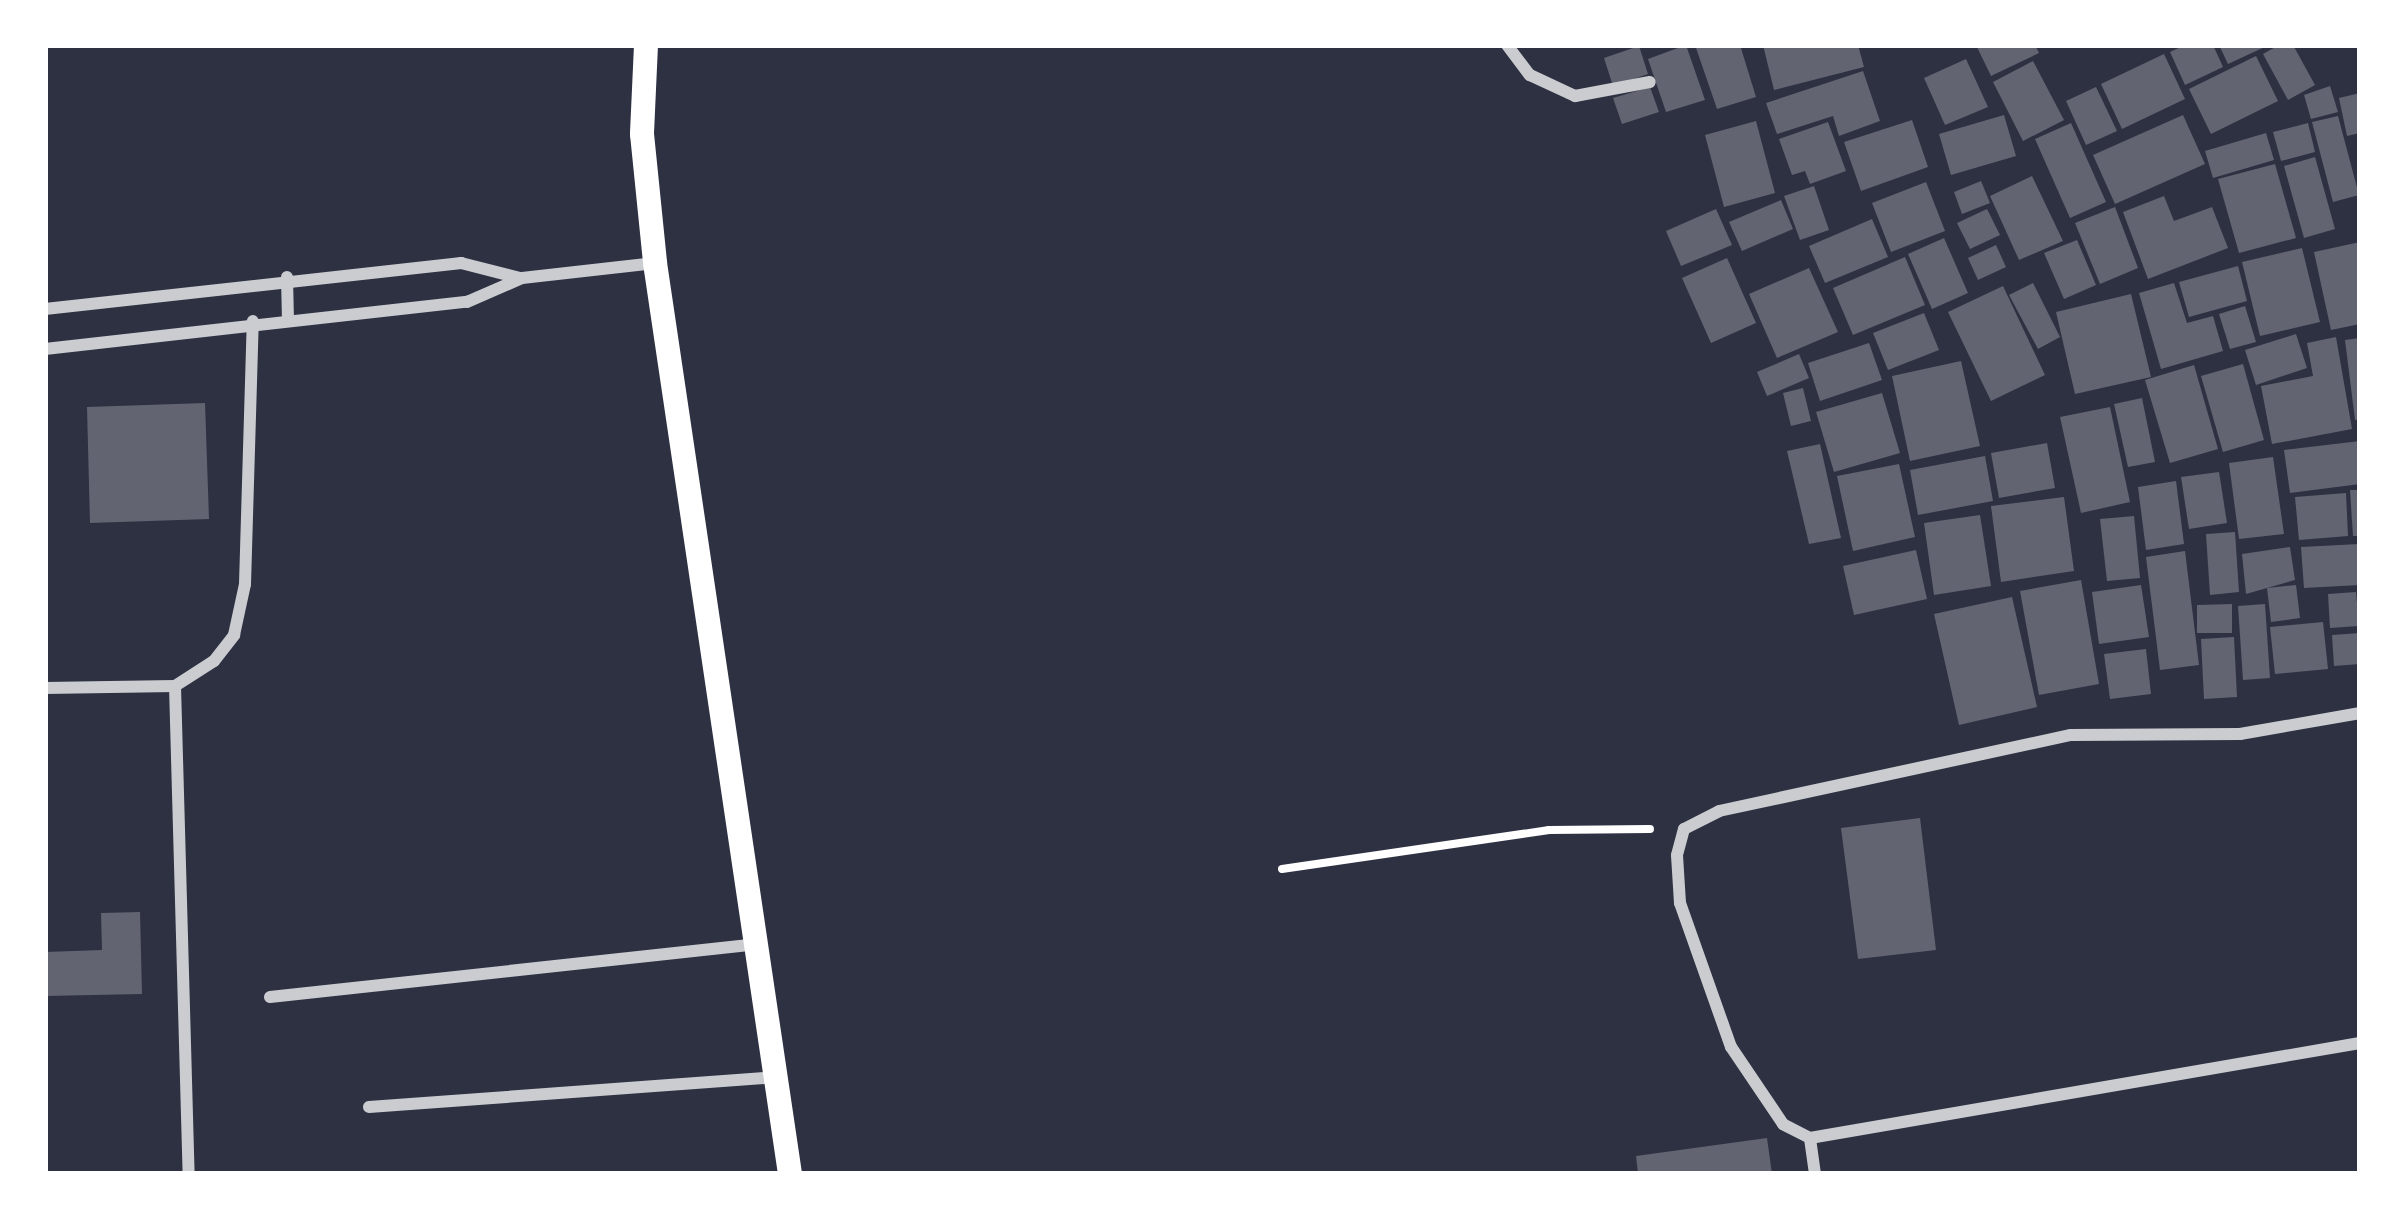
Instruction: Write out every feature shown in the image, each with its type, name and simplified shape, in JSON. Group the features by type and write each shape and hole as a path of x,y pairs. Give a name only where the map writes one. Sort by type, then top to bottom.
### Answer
{"main road":[{"path":"646,45 642,134 655,263 761,944 790,1174"}],"street":[{"path":"1507,45 1530,75 1575,96 1650,82"},
{"path":"45,309 287,278 461,263 522,278"},
{"path":"45,349 253,321 467,302 522,278 655,263"},
{"path":"287,278 288,320"},
{"path":"45,688 175,686 214,661 241,614 253,321"},
{"path":"175,686 189,1174"},
{"path":"2360,713 2240,734 2071,735 1719,811 1684,829 1676,855 1680,903 1731,1047 1783,1124 1810,1138 2360,1043"},
{"path":"270,997 761,944"},
{"path":"369,1106 779,1077"},
{"path":"1810,1138 1815,1174"}],"path":[{"path":"1282,869 1549,830 1684,829"}],"building":[{"path":"1686,45 1705,100 1666,112 1648,59"},
{"path":"1695,45 1740,45 1756,97 1717,109"},
{"path":"1763,45 1858,45 1864,67 1774,90"},
{"path":"1976,45 2035,45 2039,53 1991,76"},
{"path":"2185,45 2213,45 2223,67 2185,85 2170,52"},
{"path":"2219,45 2269,45 2228,64"},
{"path":"2279,45 2293,45 2315,85 2288,100 2263,54"},
{"path":"1639,46 1648,74 1613,86 1604,58"},
{"path":"2164,54 2185,99 2122,129 2101,84"},
{"path":"2256,56 2278,101 2211,134 2189,89"},
{"path":"1966,59 1988,107 1945,125 1924,78"},
{"path":"2033,61 2064,120 2023,141 1993,82"},
{"path":"1863,71 1880,121 1839,136 1833,116 1777,134 1766,103"},
{"path":"2330,86 2338,112 2311,119 2304,95"},
{"path":"1650,87 1659,112 1622,124 1613,98"},
{"path":"2096,87 2117,131 2086,145 2066,101"},
{"path":"2360,93 2360,133 2347,136 2339,98"},
{"path":"2004,115 2016,156 1951,175 1939,134"},
{"path":"2183,115 2205,164 2115,204 2093,155"},
{"path":"2338,116 2359,195 2333,202 2312,122"},
{"path":"1912,120 1928,167 1861,191 1844,142"},
{"path":"1756,121 1775,193 1724,207 1705,135"},
{"path":"1828,122 1846,171 1810,184 1805,171 1792,175 1779,139"},
{"path":"2071,123 2106,202 2070,218 2035,139"},
{"path":"2308,123 2315,152 2281,161 2273,132"},
{"path":"2266,133 2274,160 2213,178 2205,151"},
{"path":"2315,157 2335,229 2304,238 2284,166"},
{"path":"2275,164 2296,238 2239,253 2218,179"},
{"path":"2032,176 2063,241 2019,260 1990,196"},
{"path":"1981,181 1990,203 1962,214 1954,192"},
{"path":"1926,182 1945,231 1891,252 1872,203"},
{"path":"1814,186 1829,230 1800,240 1784,196"},
{"path":"2164,196 2174,221 2212,207 2228,248 2148,279 2123,212"},
{"path":"1781,200 1793,229 1742,251 1729,222"},
{"path":"2115,207 2138,268 2100,284 2075,223"},
{"path":"1716,209 1732,245 1681,266 1666,231"},
{"path":"1987,209 2000,235 1970,249 1957,223"},
{"path":"1872,219 1888,257 1825,283 1809,246"},
{"path":"1944,238 1968,293 1932,309 1908,254"},
{"path":"2077,240 2096,285 2064,299 2044,253"},
{"path":"2360,242 2360,324 2331,330 2314,252"},
{"path":"1996,245 2006,267 1978,280 1968,258"},
{"path":"2302,248 2320,322 2260,336 2242,262"},
{"path":"1905,257 1925,305 1853,335 1833,288"},
{"path":"1727,258 1756,323 1711,343 1682,278"},
{"path":"2238,266 2247,301 2189,317 2179,282"},
{"path":"1809,268 1838,332 1777,358 1749,294"},
{"path":"2033,283 2060,337 2038,349 2009,295"},
{"path":"2174,283 2187,323 2213,316 2223,351 2161,369 2139,293"},
{"path":"2003,286 2045,375 1991,401 1948,312"},
{"path":"2131,294 2151,377 2075,394 2056,312"},
{"path":"2245,306 2256,342 2230,349 2219,314"},
{"path":"1924,313 1939,350 1888,370 1873,333"},
{"path":"2296,334 2307,368 2256,385 2245,350"},
{"path":"2336,337 2352,429 2272,444 2261,386 2313,376 2307,343"},
{"path":"2360,338 2360,419 2355,420 2345,340"},
{"path":"1869,343 1882,380 1820,401 1808,363"},
{"path":"1799,354 1809,378 1767,396 1757,372"},
{"path":"1961,361 1980,446 1910,461 1892,376"},
{"path":"2243,364 2264,440 2223,452 2201,376"},
{"path":"2194,365 2218,449 2170,463 2145,380"},
{"path":"1803,388 1811,421 1791,426 1783,393"},
{"path":"1882,393 1900,453 1834,472 1816,412"},
{"path":"2142,398 2155,462 2128,467 2114,404"},
{"path":"205,403 209,519 90,523 87,407"},
{"path":"2110,407 2130,502 2081,513 2060,417"},
{"path":"2360,441 2360,484 2290,493 2284,450"},
{"path":"2047,443 2055,488 1999,498 1991,453"},
{"path":"1820,444 1841,538 1809,544 1787,451"},
{"path":"1985,456 1993,501 1918,515 1910,470"},
{"path":"2273,457 2284,534 2239,539 2229,463"},
{"path":"1899,464 1915,537 1853,551 1837,476"},
{"path":"2219,472 2227,523 2189,529 2181,477"},
{"path":"2176,481 2184,544 2146,550 2138,487"},
{"path":"2350,490 2360,490 2360,536 2353,536"},
{"path":"2346,493 2348,536 2299,540 2295,497"},
{"path":"2064,497 2074,571 2001,582 1991,506"},
{"path":"1980,515 1991,586 1934,595 1924,523"},
{"path":"2134,516 2140,578 2107,581 2100,519"},
{"path":"2235,532 2239,592 2210,595 2206,534"},
{"path":"2359,544 2360,585 2304,588 2301,547"},
{"path":"2290,547 2295,580 2246,594 2242,554"},
{"path":"1916,550 1927,599 1854,615 1843,566"},
{"path":"2185,551 2199,665 2160,670 2146,557"},
{"path":"2081,580 2099,684 2039,695 2020,591"},
{"path":"2141,585 2149,637 2099,644 2092,592"},
{"path":"2296,585 2300,618 2271,622 2267,588"},
{"path":"2356,592 2359,626 2330,628 2328,594"},
{"path":"2012,597 2037,707 1959,725 1934,614"},
{"path":"2232,604 2232,633 2197,633 2197,605"},
{"path":"2265,604 2270,678 2243,680 2238,606"},
{"path":"2323,622 2328,669 2275,674 2270,627"},
{"path":"2360,633 2360,664 2334,666 2332,635"},
{"path":"2234,637 2237,697 2204,699 2201,639"},
{"path":"2146,649 2151,694 2110,699 2104,654"},
{"path":"1920,818 1936,950 1858,959 1841,828"},
{"path":"140,912 142,994 45,996 45,952 102,950 101,913"},
{"path":"1767,1138 1772,1174 1638,1174 1636,1156"}]}
